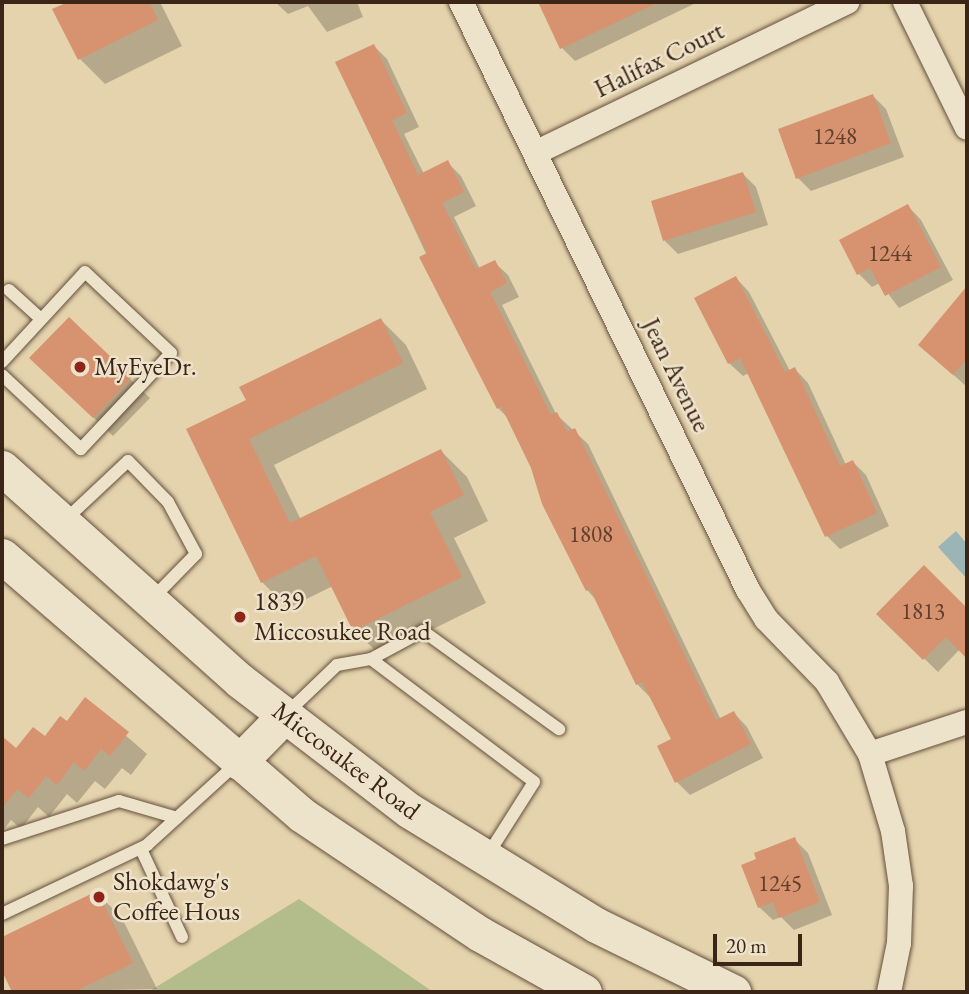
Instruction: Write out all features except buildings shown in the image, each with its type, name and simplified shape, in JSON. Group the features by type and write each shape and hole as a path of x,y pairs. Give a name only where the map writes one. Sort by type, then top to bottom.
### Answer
{"street":[{"name":"Jean Avenue","path":"461,2 748,590 766,619 827,682 870,754 893,831 901,886 899,943 889,992"},
{"name":"Halifax Court","path":"535,153 847,2"},
{"path":"905,2 967,128"},
{"name":"Miccosukee Road","path":"2,468 284,716 389,796 485,860 596,925 733,992"},
{"path":"2,556 302,815 388,876 584,992"},
{"path":"239,762 284,716"},
{"path":"870,754 967,722"}],"lane":[{"path":"2,362 85,272 171,353 81,449 2,377"},
{"path":"9,290 41,319"},
{"path":"63,522 128,461 168,502 196,554 151,600"},
{"path":"284,716 337,665 371,659 423,631 559,729"},
{"path":"371,659 534,782 485,860"},
{"path":"2,914 141,849 239,762"},
{"path":"2,839 119,801 177,818"},
{"path":"141,849 182,937"}],"green space":[{"path":"299,899 433,992 148,992"}],"water":[{"path":"956,531 967,544 967,579 938,547"}],"place":[{"name":"MyEyeDr.","path":"80,367"},
{"name":"1839 Miccosukee Road","path":"240,617"},
{"name":"Shokdawg's Coffee Hous","path":"99,897"}]}
